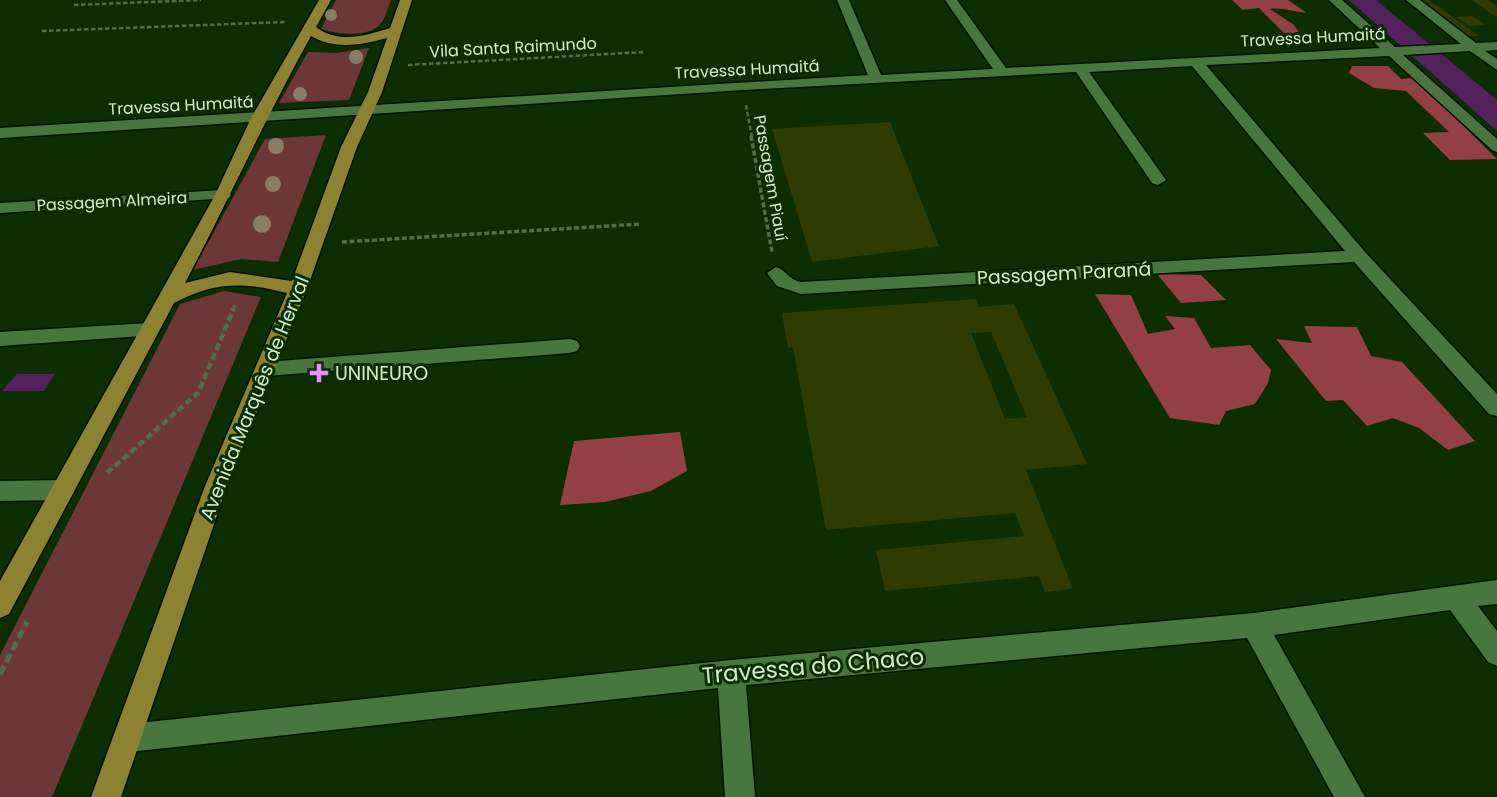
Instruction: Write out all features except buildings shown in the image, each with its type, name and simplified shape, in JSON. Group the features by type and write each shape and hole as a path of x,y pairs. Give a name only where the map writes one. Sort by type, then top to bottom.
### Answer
{"main road":[{"path":"0,606 223,195 258,118 325,0"},
{"name":"Avenida Marquês de Herval","path":"106,797 216,486 298,289 406,0"},
{"path":"312,25 318,37 340,41 394,31"},
{"path":"165,300 198,283 224,278 248,277 298,289"}],"street":[{"path":"842,0 876,79"},
{"path":"951,0 1001,71"},
{"path":"1335,0 1497,147"},
{"path":"1412,0 1497,66"},
{"name":"Travessa Humaitá","path":"0,133 1001,71 1497,46"},
{"path":"1195,61 1359,256 1497,408"},
{"path":"1079,67 1158,180"},
{"name":"Passagem Almeira","path":"0,208 223,195"},
{"name":"Passagem Paraná","path":"776,273 779,279 788,285 802,288 1359,256"},
{"path":"0,339 149,330"},
{"path":"265,369 569,346"},
{"path":"0,491 63,490"},
{"name":"Travessa do Chaco","path":"129,738 731,673 1254,625 1497,592"},
{"path":"1455,596 1497,653"},
{"path":"1254,625 1350,797"},
{"path":"731,673 740,797"}],"path":[{"path":"74,5 201,0"},
{"path":"42,31 312,25"},
{"name":"Vila Santa Raimundo","path":"382,66 645,52"},
{"name":"Passagem Piauí","path":"743,86 776,273"},
{"path":"314,243 641,224"},
{"path":"106,473 198,393 237,301 198,283"},
{"path":"0,674 31,615"}],"shaded area":[{"path":"336,0 391,0 382,22 369,31 353,34 321,29"},
{"path":"1232,0 1288,0 1307,13 1270,9 1294,25 1300,34 1284,33 1259,8 1243,10"},
{"path":"1349,0 1376,0 1497,100 1497,131"},
{"path":"369,48 349,100 279,103 308,52 336,53"},
{"path":"1352,66 1388,66 1401,79 1415,78 1497,159 1450,160 1423,133 1449,132 1406,91 1374,88 1349,73"},
{"path":"326,135 278,262 241,259 193,270 265,139"},
{"path":"1157,274 1201,275 1226,300 1181,303"},
{"path":"224,291 261,297 52,797 0,797 0,655 180,304"},
{"path":"1095,294 1131,295 1148,334 1175,329 1165,316 1194,318 1211,348 1250,345 1271,370 1268,383 1255,404 1226,411 1219,425 1170,418"},
{"path":"1304,326 1357,327 1371,356 1402,362 1475,441 1448,450 1419,428 1393,418 1367,426 1343,400 1326,401 1276,339 1312,343"},
{"path":"17,374 55,374 44,391 2,391"},
{"path":"680,432 687,471 651,491 605,502 560,505 574,441"}],"place":[{"name":"UNINEURO","path":"319,373"}]}
